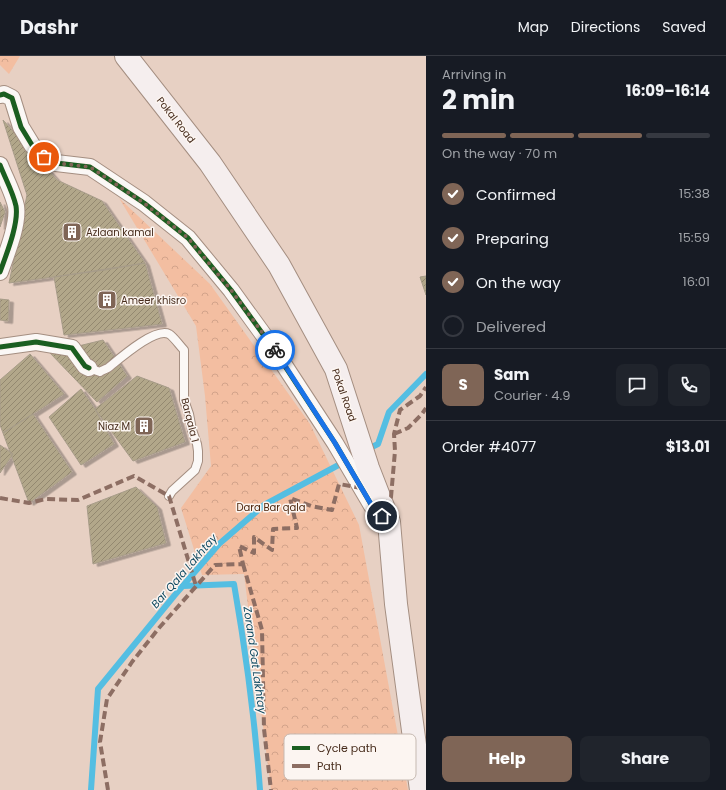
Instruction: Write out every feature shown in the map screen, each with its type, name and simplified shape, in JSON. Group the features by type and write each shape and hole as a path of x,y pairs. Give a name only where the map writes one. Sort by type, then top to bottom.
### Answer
{"main road":[{"name":"Pokal Road","path":"126,56 210,163 279,265 336,369 368,468 389,522 396,604 413,734"},
{"name":"Pokal Road","path":"416,753 421,790"}],"street":[{"path":"0,95 4,94 12,98 21,127 32,145 44,157 56,163 90,167 144,203 188,238 231,290 273,348 335,443 375,511 389,522"},
{"path":"0,165 16,207 14,229 0,272"},
{"path":"0,347 36,342 72,348 85,366 89,368"}],"lane":[{"name":"Barqala 1","path":"89,368 100,372 155,334 168,333 184,350 184,400 197,444 198,461 195,470 172,491 169,496"}],"green space":[{"path":"0,56 20,56 9,74 0,65"},
{"name":"Dara Bar qala","path":"119,198 210,284 310,424 359,525 398,734 284,734 284,780 406,780 408,790 271,790 244,574 202,575 181,508 211,466 205,396 196,326"}],"building":[{"name":"Azlaan kamal","path":"3,120 57,180 102,201 145,263 9,283 27,195"},
{"path":"0,202 5,212 0,227"},
{"name":"Ameer khisro","path":"145,263 162,324 64,335 54,277"},
{"path":"426,276 426,295 420,277"},
{"path":"0,299 9,300 8,321 0,320"},
{"path":"103,340 127,376 97,402 50,353"},
{"path":"30,354 64,394 3,433 0,425 0,380"},
{"name":"Niaz M","path":"137,376 169,388 185,442 133,461 95,409"},
{"path":"81,389 95,409 114,444 81,465 49,417"},
{"path":"33,414 72,472 29,503 3,433"},
{"path":"0,445 13,454 0,473"},
{"path":"136,487 157,507 166,543 93,564 87,506"}],"waterway":[{"name":"Bar Qala Lakhtay","path":"366,450 378,444 389,412 426,374"},
{"name":"Bar Qala Lakhtay","path":"91,790 98,689 174,596 219,544 264,505 346,461"},
{"name":"Zorand Gat Lakhtay","path":"183,586 234,584 250,687 260,790"}],"marked path":[{"path":"383,507 391,497 395,451 394,434 400,410 420,396 426,387"},
{"path":"394,434 408,428 426,408"},
{"path":"0,498 29,503 46,499 78,500 134,476 169,496 196,586"},
{"path":"108,790 100,742 107,699 132,662 159,628 215,565 243,564 239,546 254,553 254,537 272,550 273,529 297,528 290,498 311,506 332,510 339,484 361,488"},
{"path":"243,564 262,630 264,729 271,790"}],"cycle path":[{"path":"0,95 4,94 12,98 21,127 32,145 44,157 56,163 90,167 144,203 188,238 231,290 273,348 335,443 375,511 389,522"},
{"path":"0,165 16,206 16,222 0,272"},
{"path":"0,347 36,342 72,348 85,366 89,368"}],"way so far":[{"path":"44,157 56,163 90,167 144,203 188,238 231,290 275,350"}],"place":[{"name":"Azlaan kamal","path":"72,232"},
{"name":"Ameer khisro","path":"107,300"},
{"name":"Niaz M","path":"144,426"}],"route":[{"path":"275,350 335,443 375,511 382,516"}]}
